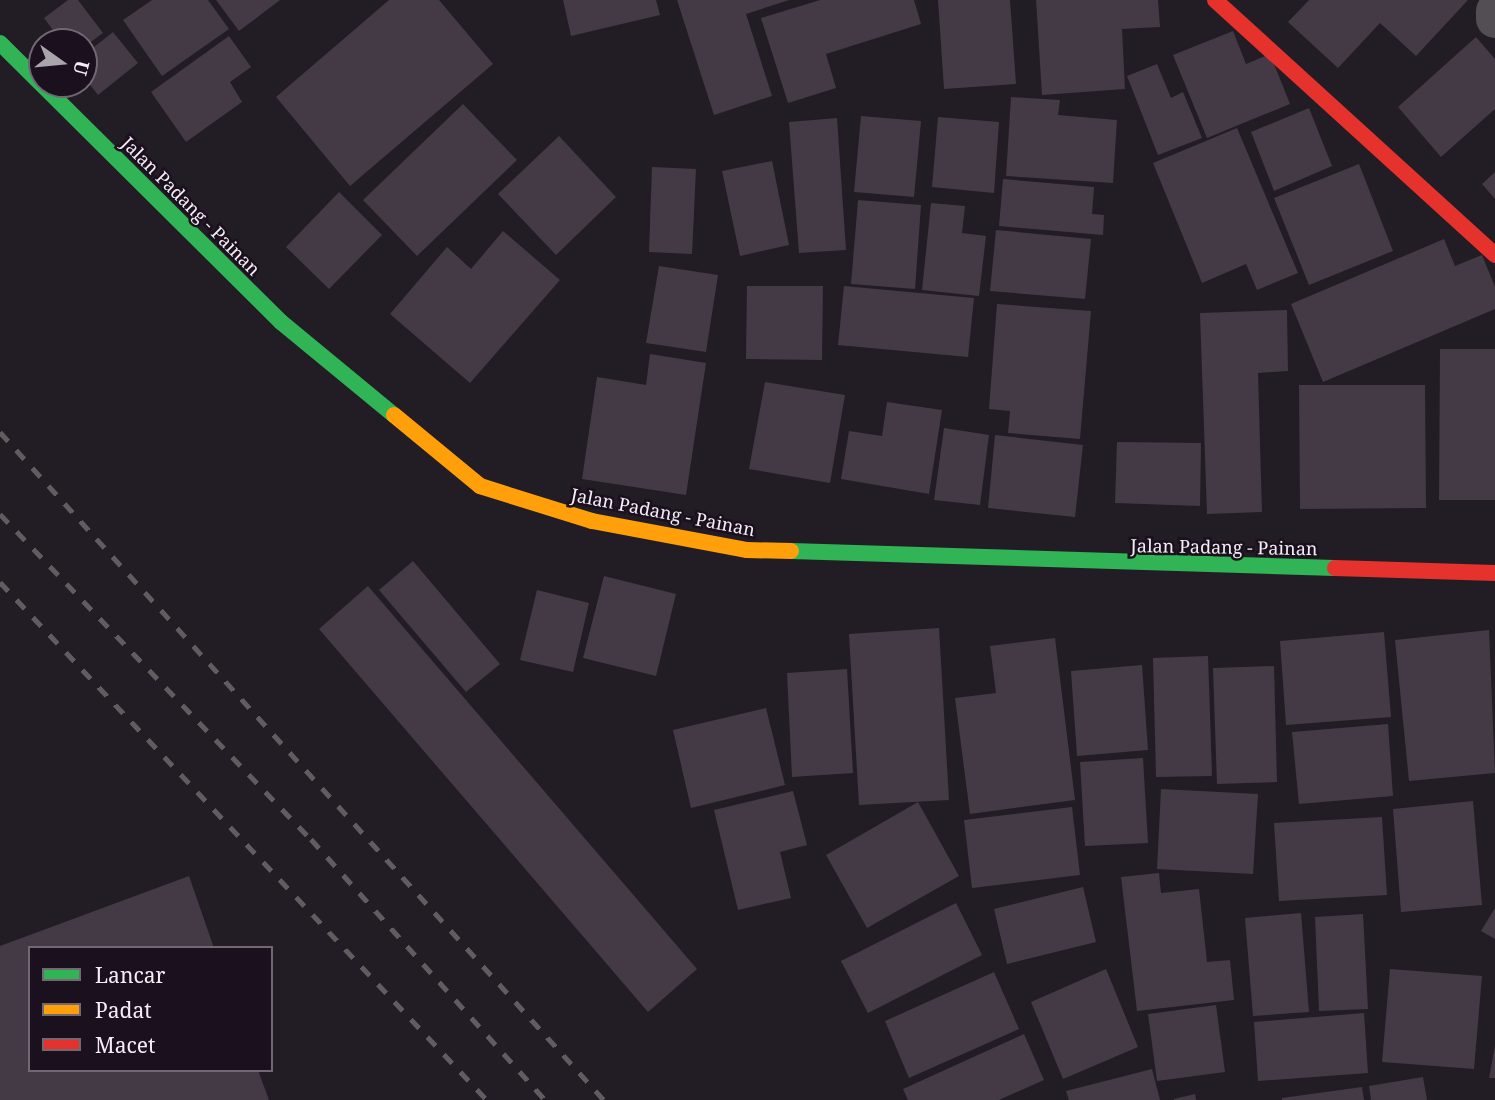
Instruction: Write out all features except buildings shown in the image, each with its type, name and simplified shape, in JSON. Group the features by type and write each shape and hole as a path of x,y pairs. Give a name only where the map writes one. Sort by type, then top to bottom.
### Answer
{"main road":[{"path":"1215,0 1495,255"},
{"name":"Jalan Padang - Painan","path":"0,43 281,322 480,486 592,521 747,550 1495,573"}],"street":[{"path":"1495,11 1495,19"}],"railway":[{"path":"0,432 604,1100"},
{"path":"0,514 311,839 545,1100"},
{"path":"0,582 487,1100"}],"traffic: fast":[{"path":"0,43 281,322 394,415"},
{"path":"791,551 1335,568"}],"traffic: slow":[{"path":"394,415 480,486 592,521 747,550 791,551"}],"traffic: jam":[{"path":"1215,0 1495,255"},
{"path":"1335,568 1495,573"}]}
